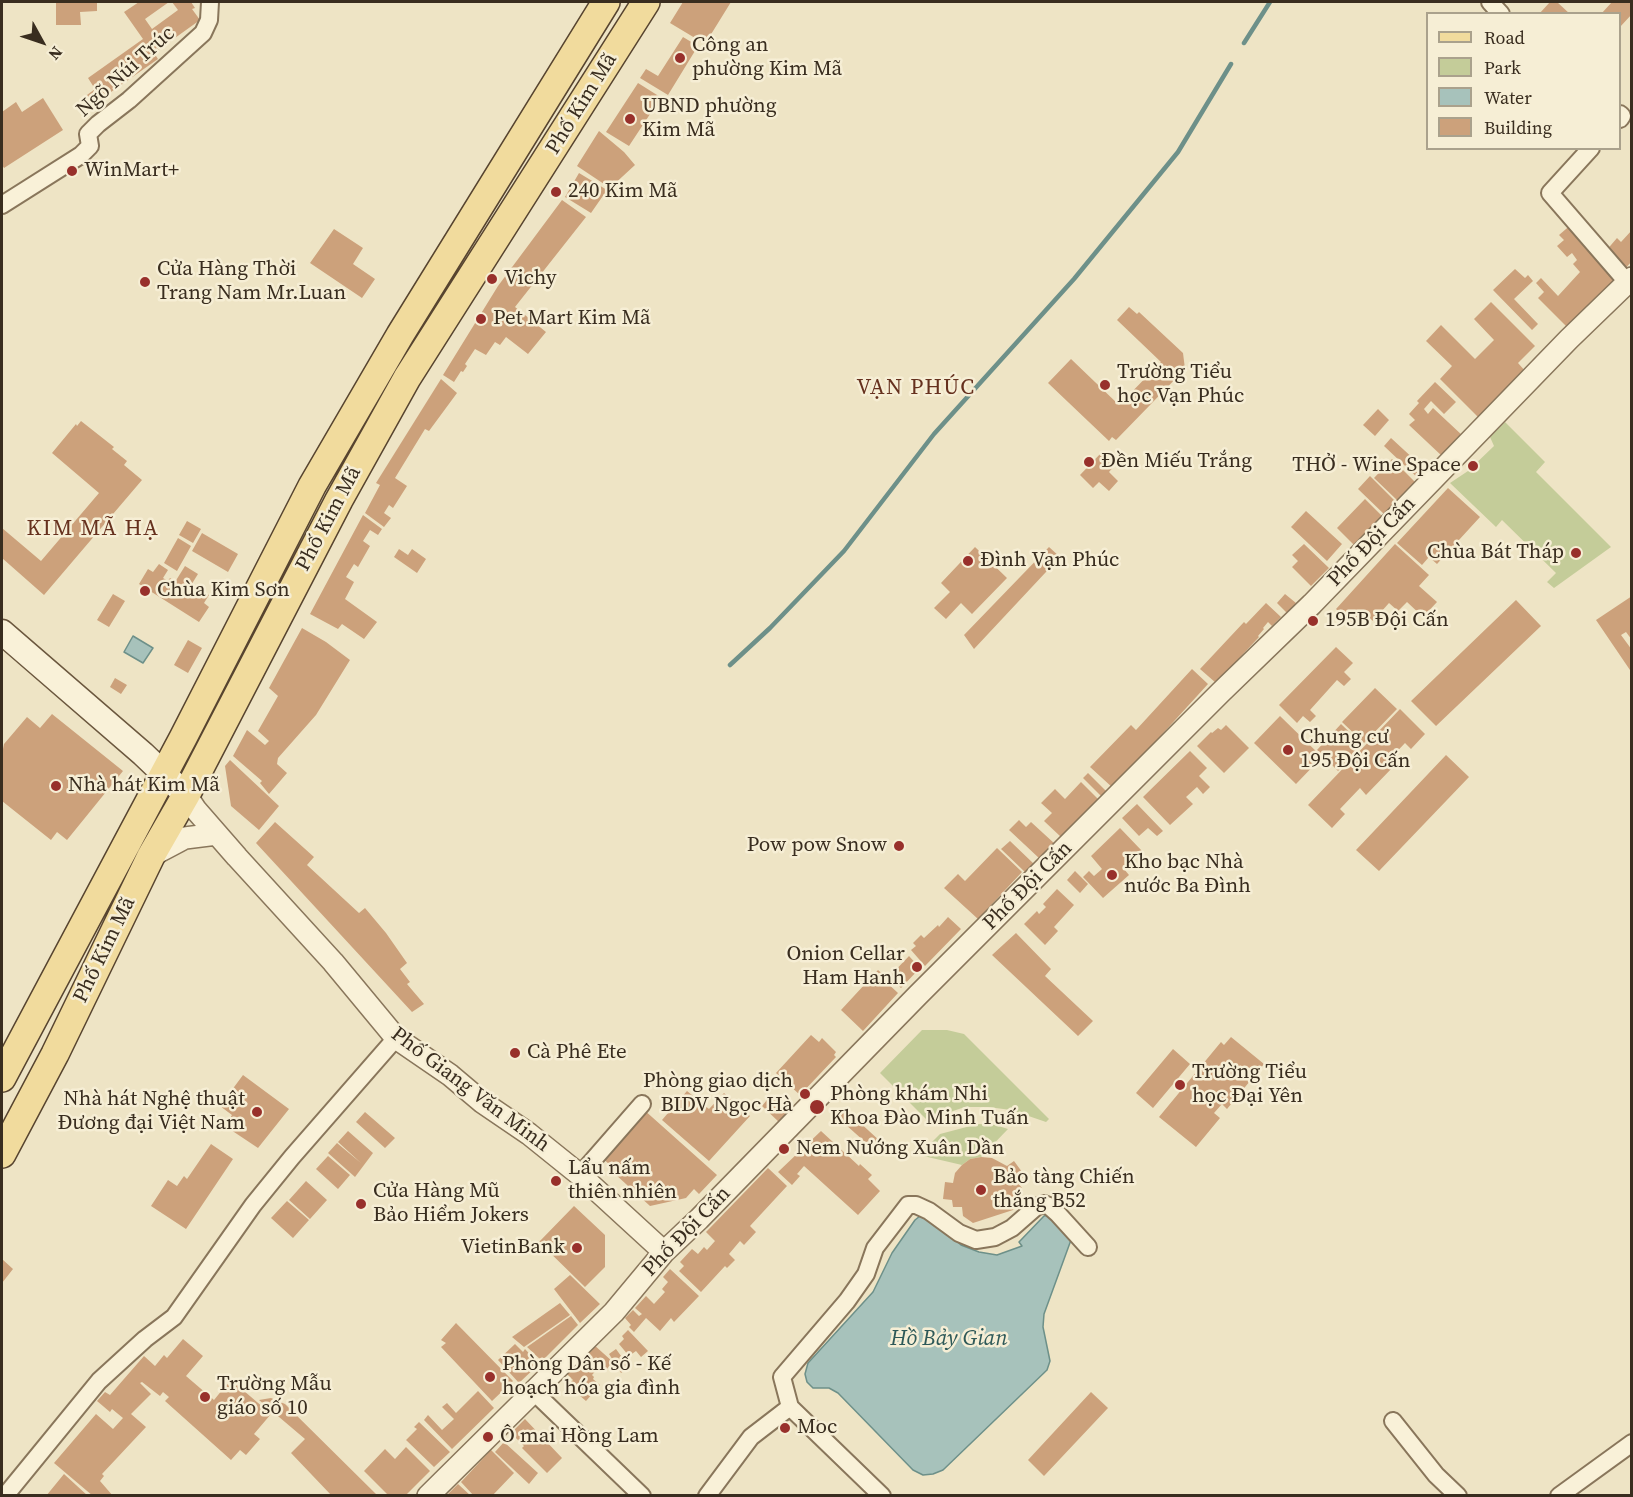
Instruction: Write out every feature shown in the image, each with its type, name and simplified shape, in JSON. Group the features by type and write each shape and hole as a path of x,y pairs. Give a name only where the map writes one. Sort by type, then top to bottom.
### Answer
{"main road":[{"name":"Phố Kim Mã","path":"2,1078 165,773 312,486 400,335 606,2"},
{"name":"Phố Kim Mã","path":"2,1154 55,1054 151,856 186,795 339,500 407,378 646,2"},
{"path":"312,486 339,500"},
{"name":"Phố Giang Văn Minh","path":"2,632 165,773 186,795"}],"street":[{"name":"Ngõ Núi Trúc","path":"2,205 81,155 90,146 88,134 98,124 129,100 203,33 209,20 210,2"},
{"path":"1589,150 1550,192 1629,280"},
{"name":"Phố Đội Cấn","path":"428,1496 614,1312 664,1252 1221,692 1312,604 1629,280"},
{"name":"Phố Giang Văn Minh","path":"186,795 217,834 333,962 396,1038 529,1134 580,1175 664,1252"},
{"path":"151,856 185,838 217,834"},
{"path":"5,1496 99,1381 145,1339 174,1317 253,1205 396,1038"},
{"path":"580,1175 642,1104"},
{"path":"882,1496 790,1407 782,1377 847,1301 866,1274 874,1248 908,1205 916,1205 929,1211 959,1233 976,1240 995,1237 1012,1228 1036,1207 1044,1204 1058,1214 1088,1247"},
{"path":"533,1391 642,1496"},
{"path":"707,1496 751,1437 790,1407"},
{"path":"1393,1421 1436,1475 1458,1496"},
{"path":"1559,1496 1632,1443"}],"green space":[{"path":"1505,422 1545,462 1536,472 1611,547 1554,588 1547,582 1556,573 1502,520 1496,527 1450,483 1468,471 1494,446 1490,437"},
{"path":"922,1030 947,1030 964,1034 1049,1119 1046,1122 1011,1110 965,1107 944,1114 930,1123 880,1073"},
{"path":"978,1124 995,1125 1008,1129 981,1157 970,1159 962,1165 919,1155 940,1134"}],"water":[{"path":"133,636 153,648 143,663 124,652"},
{"name":"Hồ Bảy Gian","path":"1051,1214 1067,1231 1071,1240 1044,1314 1043,1327 1050,1361 1047,1370 943,1470 923,1475 913,1470 838,1393 829,1388 813,1388 807,1382 805,1374 808,1363 873,1292 892,1253 920,1216 929,1217 961,1245 979,1252 997,1255 1022,1246 1019,1242 1044,1216"}],"building":[{"path":"56,2 97,2 97,11 80,12 81,25 56,25"},
{"path":"139,2 169,2 145,19 152,29 178,10 172,2 191,2 195,8 192,9 200,20 154,53 158,59 94,104 87,95 95,89 88,78 143,39 124,12"},
{"path":"683,2 731,2 705,44 670,23"},
{"path":"1550,2 1557,2 1568,12 1541,12"},
{"path":"1612,2 1632,2 1632,14 1621,26 1621,12 1603,12"},
{"name":"Công an phường Kim Mã","path":"683,37 698,46 668,95 640,78 646,69 658,76"},
{"name":"UBND phường Kim Mã","path":"638,83 665,100 660,107 656,105 629,146 606,132"},
{"path":"43,98 63,130 4,168 2,165 2,112 16,102 22,112"},
{"path":"599,131 624,152 635,165 610,188 577,166"},
{"path":"579,173 607,190 591,213 565,197"},
{"path":"562,200 586,217 515,307 546,332 528,354 506,337 500,345 495,342 486,355 475,349 465,364 467,366 454,382 443,375 498,286"},
{"path":"1573,223 1618,279 1568,328 1538,298 1544,292 1536,283 1541,278 1558,296 1580,272 1573,264 1577,260 1572,253 1567,257 1557,246 1564,240 1559,235"},
{"path":"334,229 363,248 353,264 375,279 362,298 310,263"},
{"path":"1632,230 1632,261 1623,271 1605,252 1617,238 1621,242"},
{"path":"1515,269 1525,278 1528,275 1533,281 1514,299 1538,324 1532,330 1493,290"},
{"path":"1491,302 1535,346 1518,363 1526,372 1480,419 1440,379 1452,366 1426,341 1441,325 1475,359 1494,340 1474,319"},
{"path":"1129,307 1137,314 1139,312 1183,353 1185,369 1116,440 1112,437 1109,441 1048,383 1071,359 1119,405 1161,362 1117,320"},
{"path":"441,379 457,393 429,431 425,429 395,478 407,486 393,508 389,505 384,513 391,518 384,527 365,513 380,485 376,483"},
{"path":"1435,382 1456,402 1444,414 1431,401 1424,409 1428,414 1433,408 1463,436 1443,457 1409,425 1415,420 1409,414 1419,403 1417,401"},
{"path":"1378,409 1389,420 1375,436 1363,425"},
{"path":"81,421 114,447 112,449 127,461 124,465 142,480 44,595 2,558 2,528 41,561 99,493 52,453"},
{"path":"1391,438 1429,473 1421,481 1384,446"},
{"path":"1102,452 1115,465 1109,472 1118,481 1109,491 1099,482 1093,488 1080,475"},
{"path":"1392,459 1418,485 1398,501 1374,478"},
{"path":"1370,476 1397,503 1385,515 1358,489"},
{"path":"1448,488 1480,517 1437,564 1429,557 1422,565 1397,543"},
{"path":"1365,499 1383,517 1355,546 1337,528"},
{"path":"1306,511 1342,544 1327,561 1291,527"},
{"path":"363,515 382,529 378,535 370,530 363,541 370,546 358,567 354,564 346,577 354,582 345,599 377,622 364,639 342,624 338,629 310,614"},
{"path":"187,521 201,529 193,543 179,535"},
{"path":"202,533 238,554 228,572 192,551"},
{"path":"178,538 191,546 177,571 164,563"},
{"path":"1304,544 1329,568 1311,586 1292,567 1298,561 1292,555"},
{"path":"1395,544 1429,575 1419,586 1437,602 1423,617 1407,602 1398,611 1389,603 1373,621 1364,613 1354,625 1336,609"},
{"path":"975,547 1007,578 972,614 961,603 946,619 934,608 950,592 941,583"},
{"path":"1049,547 1060,557 974,649 964,635"},
{"path":"399,549 408,555 412,549 426,559 417,573 394,557"},
{"path":"159,564 168,570 163,578 168,581 170,578 175,582 185,566 198,574 188,590 194,593 192,596 195,598 200,590 209,595 204,603 209,607 199,622 139,584 148,569 153,572"},
{"path":"113,594 125,601 109,627 97,620"},
{"path":"1285,594 1296,603 1287,613 1277,603"},
{"path":"1632,596 1632,640 1626,632 1621,635 1632,650 1632,673 1596,620"},
{"path":"1516,600 1541,626 1436,726 1411,701"},
{"path":"1266,603 1281,617 1272,626 1268,622 1259,637 1216,683 1200,669 1244,622 1246,624"},
{"path":"302,628 350,660 316,715 278,758 277,764 287,773 269,794 260,783 262,781 233,756 247,730 265,745 269,741 258,731 278,696 269,688"},
{"path":"188,640 202,648 188,673 174,665"},
{"path":"1336,647 1353,663 1344,672 1351,679 1344,686 1337,680 1310,710 1316,716 1310,722 1303,716 1297,723 1279,705"},
{"path":"1192,669 1208,684 1113,788 1090,767 1131,725 1136,730"},
{"path":"115,678 127,685 121,694 110,687"},
{"path":"1375,688 1397,709 1364,743 1342,722"},
{"path":"1400,709 1425,734 1411,749 1405,743 1388,761 1393,767 1366,795 1360,788 1340,809 1345,814 1332,828 1308,805"},
{"name":"Nhà hát Kim Mã","path":"52,714 123,771 67,840 57,832 51,840 2,801 4,744 27,717 40,728"},
{"name":"Chung cư 195 Đội Cấn","path":"1280,716 1322,757 1296,784 1254,743"},
{"path":"1341,724 1363,745 1338,771 1317,750"},
{"path":"1226,725 1249,748 1224,773 1197,746 1211,732 1218,728 1221,730"},
{"path":"1190,751 1207,768 1199,776 1210,787 1203,794 1197,787 1186,797 1193,804 1170,825 1143,797"},
{"path":"1446,755 1469,777 1379,871 1356,850"},
{"path":"230,760 279,806 259,830 231,806 225,766"},
{"path":"1088,773 1106,791 1101,796 1083,778"},
{"path":"1081,782 1098,799 1061,837 1044,821 1052,813 1041,803 1055,789 1065,799"},
{"path":"1137,804 1163,831 1157,836 1148,828 1139,836 1122,818"},
{"path":"1019,820 1026,827 1031,822 1055,844 1040,859 1009,830"},
{"path":"275,822 314,857 307,865 359,913 365,908 386,933 407,963 400,969 410,982 407,984 424,1004 412,1012 256,843"},
{"path":"1120,828 1142,851 1124,869 1129,875 1103,898 1083,877 1089,871 1094,876 1102,869 1091,856"},
{"path":"1010,841 1034,864 1026,873 1001,849"},
{"path":"997,848 1022,872 978,919 944,888 958,874 965,881"},
{"path":"1075,871 1088,884 1080,893 1067,880"},
{"path":"1057,889 1074,905 1054,927 1058,931 1045,945 1024,924 1037,911 1039,914 1046,907 1043,904"},
{"path":"948,917 961,929 925,966 911,950 916,946 913,943 921,935 924,938 938,925 939,927"},
{"path":"1016,933 1051,969 1045,976 1093,1021 1078,1036 992,955"},
{"path":"909,956 920,968 901,988 889,977"},
{"path":"878,970 887,978 884,980 898,993 863,1031 841,1010"},
{"path":"811,1035 819,1042 822,1038 836,1052 834,1055 836,1057 800,1095 776,1073"},
{"path":"1231,1037 1264,1064 1227,1109 1222,1104 1214,1113 1220,1118 1196,1147 1159,1117 1221,1042 1224,1045"},
{"path":"1173,1049 1190,1064 1153,1108 1136,1093"},
{"name":"Nhà hát Nghệ thuật Đương đại Việt Nam","path":"243,1075 289,1109 258,1148 225,1126 232,1115 220,1106"},
{"path":"687,1091 709,1109 724,1093 750,1116 709,1161 662,1120"},
{"path":"771,1095 790,1112 780,1123 762,1106"},
{"path":"844,1108 881,1142 874,1150 836,1116"},
{"path":"643,1109 717,1175 699,1194 694,1189 686,1198 650,1206 615,1174 617,1171 601,1157"},
{"path":"365,1112 395,1138 385,1148 356,1122"},
{"path":"348,1131 373,1153 355,1177 328,1153 337,1143 361,1163 338,1142"},
{"path":"821,1131 872,1175 868,1179 880,1191 858,1215 804,1166 797,1174 800,1176 792,1185 778,1172"},
{"path":"211,1144 233,1159 186,1229 151,1206 168,1180 177,1186 184,1176 187,1179"},
{"path":"328,1156 350,1175 338,1189 316,1169"},
{"name":"Bảo tàng Chiến thắng B52","path":"992,1158 1007,1166 1014,1161 1025,1176 1017,1182 1022,1188 1013,1193 1016,1201 1013,1210 973,1223 963,1216 962,1207 953,1207 952,1200 943,1199 945,1182 953,1183 955,1173 962,1165 970,1159"},
{"path":"768,1168 787,1186 750,1226 756,1232 744,1245 740,1241 729,1254 735,1260 727,1268 725,1266 701,1292 679,1271 684,1266 680,1262 692,1249 698,1254 704,1247 707,1250 715,1241 706,1232"},
{"path":"306,1181 327,1200 310,1219 289,1200"},
{"path":"287,1201 309,1220 293,1238 271,1218"},
{"path":"574,1206 605,1235 605,1267 585,1287 539,1242"},
{"path":"2,1259 13,1269 2,1283"},
{"path":"670,1269 699,1296 674,1322 671,1318 660,1331 646,1318 634,1332 625,1318 633,1310 639,1316 642,1314 635,1308 646,1296 654,1304 665,1292 662,1289 668,1282 663,1277"},
{"path":"570,1275 600,1304 580,1323 554,1289"},
{"path":"560,1303 570,1315 524,1347 512,1337"},
{"path":"571,1316 578,1325 542,1361 527,1347"},
{"path":"456,1323 513,1381 492,1401 441,1347 446,1343 441,1340"},
{"path":"628,1330 648,1351 641,1357 636,1351 629,1356 619,1344 624,1339 622,1336"},
{"path":"183,1339 203,1356 186,1376 214,1400 227,1384 233,1390 237,1385 271,1414 254,1434 260,1439 246,1455 240,1450 231,1460 165,1401 169,1397 163,1392 160,1396 142,1382 140,1383 151,1394 131,1414 146,1427 102,1474 104,1476 100,1481 113,1496 93,1496 54,1463 96,1414 113,1429 123,1418 112,1409 110,1412 97,1401 105,1392 110,1395 144,1356 155,1366 164,1355 167,1358"},
{"path":"515,1344 523,1352 525,1349 539,1364 519,1383 498,1360"},
{"path":"593,1344 613,1362 605,1371 599,1367 592,1375 600,1385 586,1401 572,1389 569,1384 573,1380 567,1374"},
{"path":"616,1349 629,1367 621,1373 609,1354"},
{"path":"478,1391 494,1408 452,1449 424,1420 428,1415 442,1430 454,1419 442,1407 447,1403 456,1413"},
{"path":"1091,1392 1108,1408 1044,1476 1028,1460"},
{"path":"271,1398 285,1404 378,1496 332,1496 291,1453 305,1439 259,1400"},
{"path":"525,1419 562,1458 547,1473 522,1448 524,1446 511,1433"},
{"path":"419,1422 450,1452 434,1467 406,1440 417,1429 414,1427"},
{"path":"504,1442 538,1473 529,1484 495,1452"},
{"path":"406,1447 430,1471 405,1496 389,1496 364,1471 385,1449 395,1459"},
{"path":"491,1450 514,1473 492,1496 474,1496 461,1482"},
{"path":"64,1474 88,1496 46,1496"},
{"path":"458,1484 471,1496 446,1496"}],"waterway":[{"path":"1244,43 1270,2"},
{"path":"730,665 770,628 844,551 934,434 1074,279 1178,152 1231,64"}],"place":[{"name":"Công an phường Kim Mã","path":"680,58"},
{"name":"UBND phường Kim Mã","path":"630,119"},
{"name":"WinMart+","path":"72,171"},
{"name":"240 Kim Mã","path":"556,192"},
{"name":"Vichy","path":"492,279"},
{"name":"Cửa Hàng Thời Trang Nam Mr.Luan","path":"145,282"},
{"name":"Pet Mart Kim Mã","path":"481,319"},
{"name":"Trường Tiểu học Vạn Phúc","path":"1105,385"},
{"name":"Đền Miếu Trắng","path":"1089,462"},
{"name":"THỞ - Wine Space","path":"1473,466"},
{"name":"Chùa Bát Tháp","path":"1576,553"},
{"name":"Đình Vạn Phúc","path":"968,561"},
{"name":"Chùa Kim Sơn","path":"145,591"},
{"name":"195B Đội Cấn","path":"1313,621"},
{"name":"Chung cư 195 Đội Cấn","path":"1288,750"},
{"name":"Nhà hát Kim Mã","path":"56,786"},
{"name":"Pow pow Snow","path":"899,846"},
{"name":"Kho bạc Nhà nước Ba Đình","path":"1112,875"},
{"name":"Onion Cellar Ham Hanh","path":"917,967"},
{"name":"Cà Phê Ete","path":"515,1053"},
{"name":"Trường Tiểu học Đại Yên","path":"1180,1085"},
{"name":"Phòng giao dịch BIDV Ngọc Hà","path":"805,1094"},
{"name":"Phòng khám Nhi Khoa Đào Minh Tuấn","path":"817,1107"},
{"name":"Nhà hát Nghệ thuật Đương đại Việt Nam","path":"257,1112"},
{"name":"Nem Nướng Xuân Dần","path":"784,1149"},
{"name":"Lẩu nấm thiên nhiên","path":"556,1181"},
{"name":"Bảo tàng Chiến thắng B52","path":"981,1190"},
{"name":"Cửa Hàng Mũ Bảo Hiểm Jokers","path":"361,1204"},
{"name":"VietinBank","path":"577,1248"},
{"name":"Phòng Dân số - Kế hoạch hóa gia đình","path":"490,1377"},
{"name":"Trường Mẫu giáo số 10","path":"205,1397"},
{"name":"Moc","path":"785,1428"},
{"name":"Ô mai Hồng Lam","path":"488,1437"}],"district":[{"name":"VẠN PHÚC","path":"916,388"},
{"name":"KIM MÃ HẠ","path":"93,529"}]}
